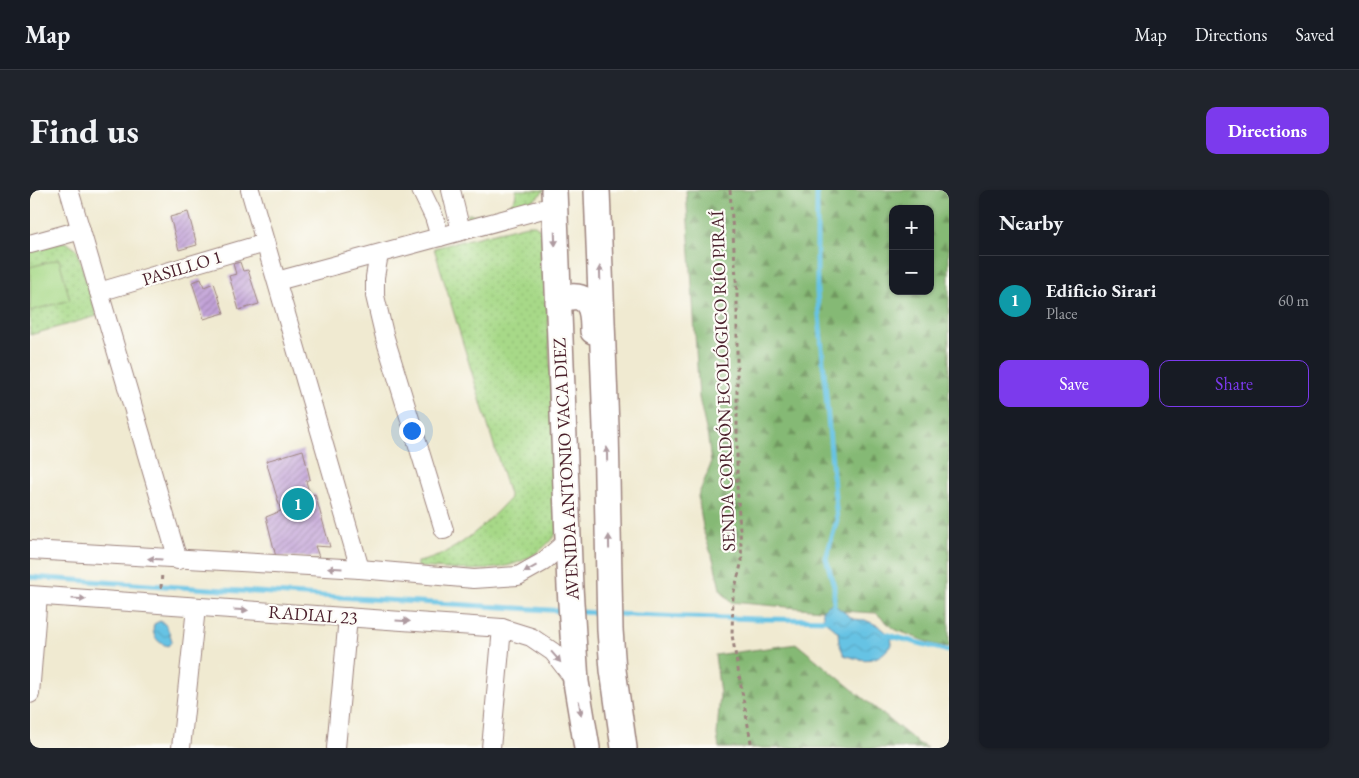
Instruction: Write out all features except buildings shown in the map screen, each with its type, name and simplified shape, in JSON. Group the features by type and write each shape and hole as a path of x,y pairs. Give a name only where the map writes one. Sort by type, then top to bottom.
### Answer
{"highway":[{"name":"AVENIDA ANTONIO VACA DIEZ","path":"597,190 606,427 610,630 613,670 624,748"},
{"name":"AVENIDA ANTONIO VACA DIEZ","path":"554,198 570,588 576,682 587,748"},
{"path":"558,302 577,296 583,299 590,308 592,315 595,391 606,427"}],"street":[{"path":"69,190 99,292 170,563"},
{"path":"250,190 360,569"},
{"path":"422,190 434,217 440,237"},
{"path":"451,190 461,231"},
{"path":"277,281 461,231 554,198"},
{"path":"30,244 81,230"},
{"name":"PASILLO 1","path":"99,292 265,243"},
{"path":"379,254 375,277 375,296 385,338 444,530"},
{"path":"30,550 170,563 360,569 474,579 518,576 543,562 568,540"},
{"path":"30,694 34,595"},
{"name":"RADIAL 23","path":"34,595 196,608 502,628 531,637 553,652 576,682"},
{"path":"181,748 196,608"},
{"path":"336,748 348,617"},
{"path":"490,748 502,628"}],"path":[{"name":"SENDA CORDÓN ECOLÓGICO RÍO PIRAÍ","path":"730,190 736,293 737,486 742,561 733,595 732,635 752,748"},
{"path":"160,594 170,563"}],"green space":[{"path":"516,190 545,190 535,199 472,218 466,218 468,214 496,210 510,204 514,199"},
{"path":"686,190 949,190 949,647 935,645 894,629 876,613 730,602 720,589 714,562 704,533 698,496 711,464 708,438 699,398"},
{"path":"527,225 535,225 544,233 558,531 545,546 529,557 512,564 475,570 417,567 417,562 431,559 444,553 468,538 510,498 434,248"},
{"path":"66,242 77,250 97,316 30,335 30,249"},
{"path":"59,259 70,300 30,311 30,267"},
{"path":"797,644 918,743 927,748 719,748 717,735 720,693 715,655"}],"water":[{"path":"832,603 853,619 865,620 879,626 891,636 892,644 876,658 864,660 844,655 839,643 838,632 824,620 822,610"},
{"path":"160,621 166,626 172,641 168,646 158,641 153,632 154,624"}],"waterway":[{"path":"817,190 817,292 837,520 826,558 834,586 834,610"},
{"path":"30,577 565,611"},
{"path":"579,612 603,613"},
{"path":"616,614 830,620"},
{"path":"884,634 949,651"}],"place":[{"name":"Edificio Sirari","path":"298,504"}]}
